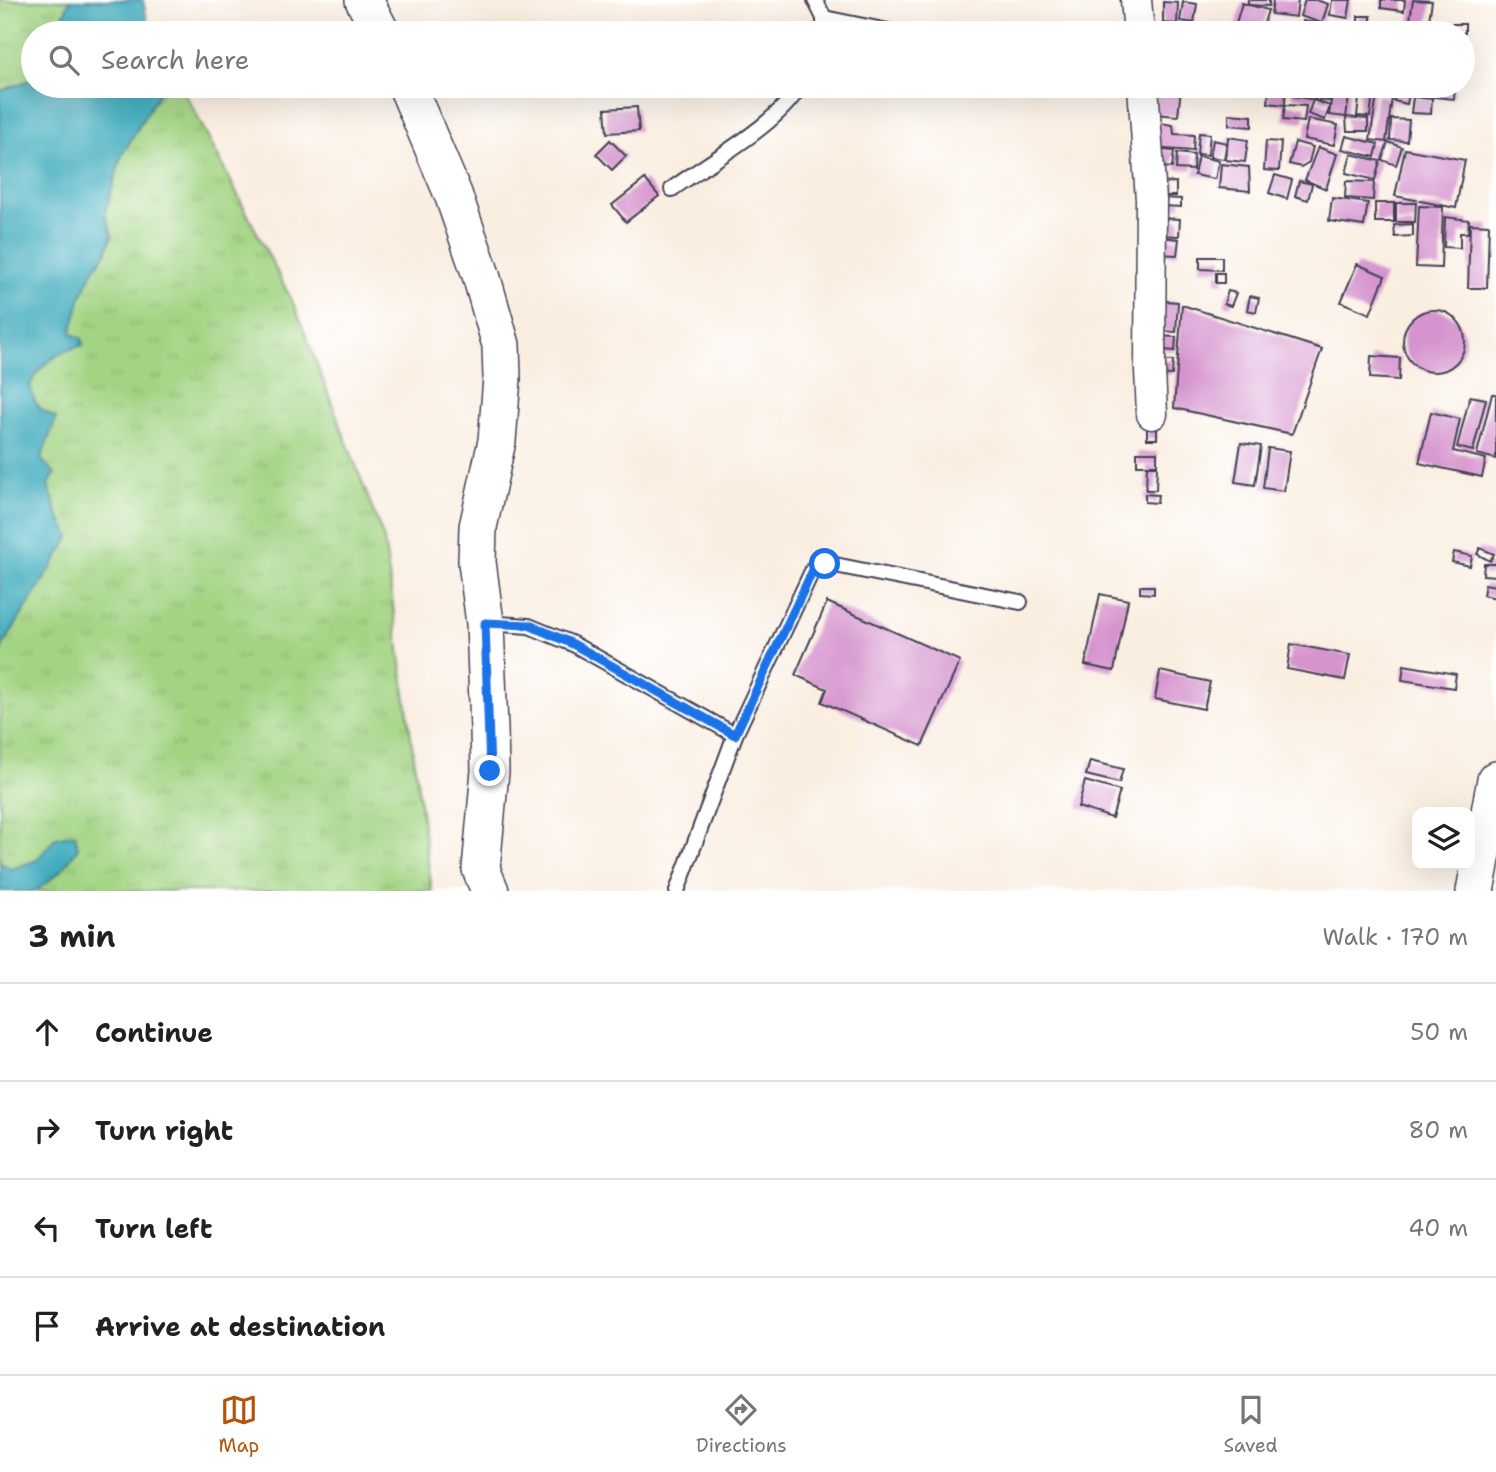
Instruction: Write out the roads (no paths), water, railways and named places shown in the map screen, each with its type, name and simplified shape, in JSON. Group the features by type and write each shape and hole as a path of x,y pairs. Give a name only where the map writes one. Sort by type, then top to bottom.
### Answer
{"street":[{"path":"364,0 375,21"},
{"path":"1136,0 1138,21"},
{"path":"412,98 453,194 481,275 501,345 502,378 497,441 478,527 477,562 485,623 490,771 481,869 490,891"},
{"path":"1144,98 1152,200 1152,414"},
{"path":"1475,891 1496,780"}],"lane":[{"path":"815,0 822,21"},
{"path":"672,189 725,154 793,98"},
{"path":"677,891 735,735 814,568 825,564 832,565 1020,602"},
{"path":"485,623 529,625 573,644 735,735"}],"water":[{"path":"70,0 143,0 147,21 61,21"},
{"path":"21,83 21,98 156,98 122,155 105,212 112,235 106,253 94,269 81,297 71,333 82,339 83,345 52,359 30,385 38,406 56,418 41,459 55,474 48,485 58,515 70,537 2,647 0,656 0,91"},
{"path":"75,834 78,848 63,869 36,891 0,891 0,862 11,869 37,860 55,838"}]}
